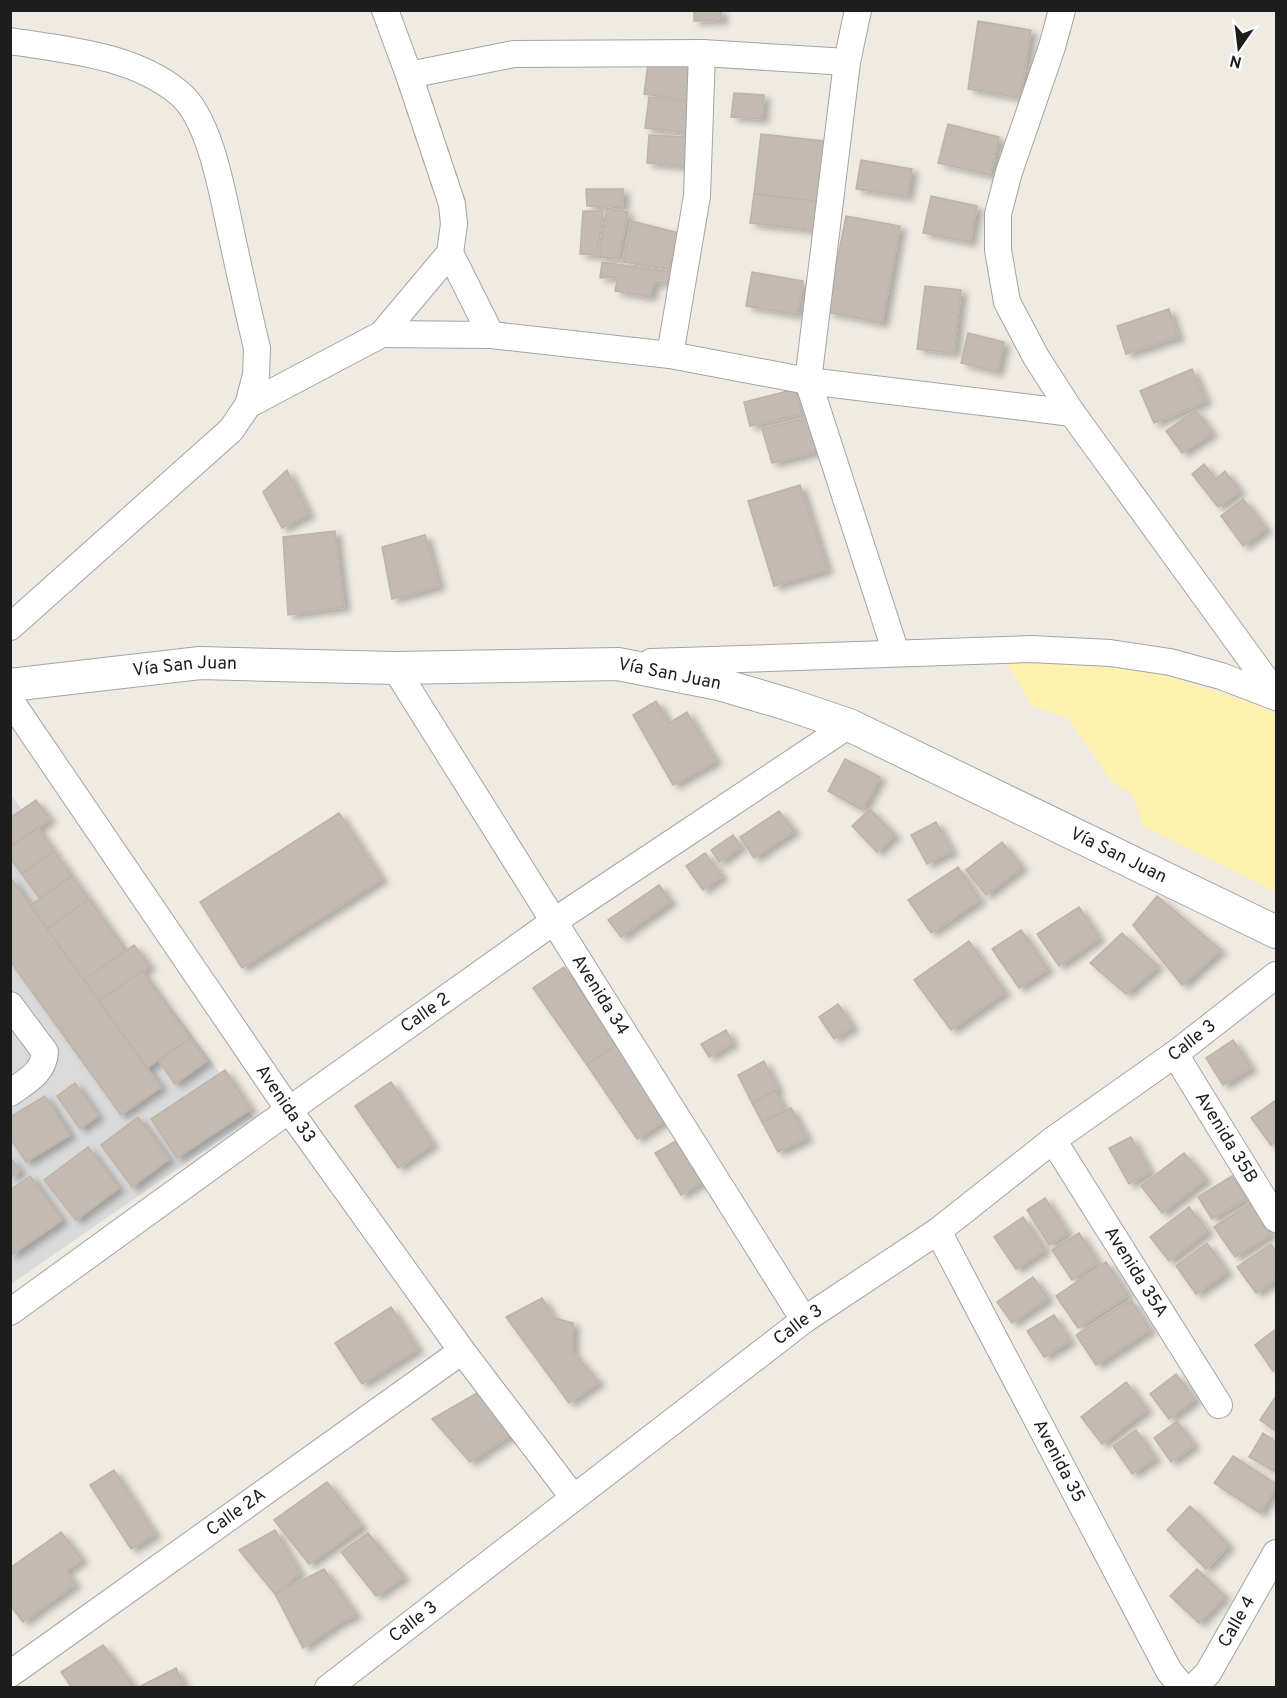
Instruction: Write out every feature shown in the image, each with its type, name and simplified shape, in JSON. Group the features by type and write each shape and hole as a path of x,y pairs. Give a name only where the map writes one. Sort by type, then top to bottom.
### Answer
{"street":[{"path":"248,405 382,334 450,254 454,224 452,204 385,10"},
{"path":"858,10 847,62 808,381 896,653"},
{"path":"1062,10 1052,47 1009,172 998,214 998,250 1007,302 1036,357 1072,413 1276,696"},
{"path":"10,41 83,53 125,64 157,78 181,94 199,120 213,154 257,348 256,375 248,405 231,430 10,627"},
{"path":"409,75 514,54 702,53 847,62"},
{"path":"670,355 697,196 702,53"},
{"path":"450,254 491,335"},
{"path":"382,334 491,335 670,355 808,381 1072,413"},
{"path":"618,664 1031,649 1110,653 1170,662 1221,676 1276,696"},
{"name":"Vía San Juan","path":"10,685 200,663 394,668 618,664 719,684 849,725 1276,932"},
{"name":"Avenida 34","path":"394,668 804,1320"},
{"name":"Avenida 33","path":"10,700 290,1110 462,1351 573,1497"},
{"name":"Calle 2","path":"10,1312 553,922 849,725"},
{"name":"Calle 3","path":"328,1688 804,1320 938,1231 1053,1140 1175,1054 1276,975"},
{"path":"10,1005 45,1052 45,1062 39,1071 10,1093"},
{"name":"Avenida 35B","path":"1175,1054 1276,1219"},
{"name":"Avenida 35A","path":"1053,1140 1219,1405"},
{"name":"Avenida 35","path":"938,1231 1169,1671 1183,1688"},
{"name":"Calle 2A","path":"10,1674 462,1351"},
{"name":"Calle 4","path":"1193,1688 1208,1673 1276,1553"}],"shaded area":[{"path":"10,794 253,1117 11,1284 10,1284"}],"sand":[{"path":"1046,660 1149,670 1256,704 1276,715 1276,892 1144,827 1132,794 1111,782 1067,718 1032,706 1007,663"}],"building":[{"path":"694,10 721,10 722,20 694,21"},
{"path":"978,21 1031,30 1020,98 968,89"},
{"path":"649,56 692,62 687,100 644,94"},
{"path":"734,93 764,95 762,119 731,117"},
{"path":"649,97 689,102 685,133 645,128"},
{"path":"948,124 999,137 990,175 938,163"},
{"path":"761,134 832,142 824,202 754,194"},
{"path":"649,135 687,137 685,166 647,163"},
{"path":"861,160 912,169 907,197 856,189"},
{"path":"586,189 623,189 623,206 587,206"},
{"path":"754,194 824,202 821,231 750,223"},
{"path":"931,196 977,206 970,242 923,233"},
{"path":"607,208 628,212 618,259 599,257"},
{"path":"583,211 603,211 597,255 580,254"},
{"path":"846,216 900,226 882,323 827,312"},
{"path":"632,221 679,233 669,269 623,262"},
{"path":"602,262 668,272 670,283 654,282 650,297 615,291 618,277 600,278"},
{"path":"752,272 803,281 797,315 746,306"},
{"path":"925,286 961,290 954,353 917,349"},
{"path":"1169,309 1178,337 1126,354 1117,326"},
{"path":"968,333 1004,342 997,372 961,363"},
{"path":"1192,369 1206,401 1154,423 1140,391"},
{"path":"796,389 802,414 750,426 744,402"},
{"path":"1196,410 1212,433 1182,453 1166,431"},
{"path":"814,416 822,450 772,463 762,429"},
{"path":"1204,464 1216,479 1225,471 1240,491 1218,507 1192,474"},
{"path":"287,470 309,514 282,528 263,492"},
{"path":"800,485 827,570 774,586 748,501"},
{"path":"1243,499 1266,528 1243,546 1221,516"},
{"path":"335,531 344,607 288,615 283,537"},
{"path":"425,535 439,586 392,599 382,547"},
{"path":"656,701 669,723 687,712 716,761 673,785 633,715"},
{"path":"845,759 880,777 862,810 828,791"},
{"path":"36,800 50,819 10,847 10,818"},
{"path":"870,809 895,835 877,852 852,826"},
{"path":"779,811 794,831 754,858 740,837"},
{"path":"339,813 382,879 242,968 200,902"},
{"path":"936,822 952,851 927,864 911,835"},
{"path":"38,828 54,851 22,874 10,858 10,847"},
{"path":"733,835 741,847 719,862 711,850"},
{"path":"1002,842 1022,867 986,895 966,870"},
{"path":"54,851 72,876 40,899 22,874"},
{"path":"705,853 722,876 703,890 686,866"},
{"path":"958,867 980,900 931,933 908,900"},
{"path":"72,876 89,899 47,929 31,905"},
{"path":"10,877 161,1087 121,1115 10,961"},
{"path":"659,885 671,901 621,937 608,920"},
{"path":"1157,896 1221,950 1182,985 1133,925"},
{"path":"89,899 126,951 84,980 47,929"},
{"path":"1079,907 1099,938 1059,966 1037,934"},
{"path":"1021,930 1048,969 1019,988 992,949"},
{"path":"1122,933 1158,966 1126,994 1090,963"},
{"path":"969,941 1005,992 951,1030 914,980"},
{"path":"134,945 150,966 99,1001 84,980"},
{"path":"564,967 617,1044 587,1065 533,988"},
{"path":"142,971 190,1038 147,1068 99,1001"},
{"path":"838,1004 853,1027 834,1039 819,1017"},
{"path":"726,1030 733,1043 709,1057 701,1044"},
{"path":"190,1038 207,1061 175,1084 159,1061"},
{"path":"1233,1040 1251,1068 1223,1085 1206,1058"},
{"path":"617,1044 668,1118 637,1139 587,1065"},
{"path":"764,1061 778,1089 752,1103 738,1075"},
{"path":"225,1070 251,1109 177,1158 151,1119"},
{"path":"391,1082 433,1144 398,1168 355,1106"},
{"path":"75,1083 98,1116 80,1129 57,1096"},
{"path":"775,1091 785,1111 762,1122 752,1103"},
{"path":"45,1096 70,1135 26,1162 10,1138 10,1117"},
{"path":"1276,1100 1276,1142 1271,1145 1251,1118"},
{"path":"791,1108 807,1138 778,1152 762,1122"},
{"path":"138,1117 169,1159 132,1187 101,1145"},
{"path":"1131,1137 1150,1172 1129,1184 1109,1148"},
{"path":"679,1139 704,1181 681,1195 655,1153"},
{"path":"88,1147 119,1188 76,1220 44,1180"},
{"path":"1184,1153 1206,1179 1162,1213 1141,1186"},
{"path":"10,1157 20,1171 10,1178"},
{"path":"30,1176 62,1220 10,1256 10,1190"},
{"path":"1232,1176 1247,1198 1212,1219 1198,1197"},
{"path":"1045,1198 1068,1233 1049,1245 1027,1210"},
{"path":"1251,1203 1271,1234 1235,1257 1214,1227"},
{"path":"1189,1207 1208,1231 1169,1261 1150,1237"},
{"path":"1023,1217 1045,1250 1016,1269 994,1237"},
{"path":"1079,1233 1098,1262 1072,1280 1052,1250"},
{"path":"1207,1243 1227,1272 1196,1294 1176,1266"},
{"path":"1271,1244 1276,1252 1276,1279 1256,1293 1237,1267"},
{"path":"1106,1262 1128,1295 1078,1328 1056,1296"},
{"path":"1033,1277 1048,1298 1012,1323 997,1302"},
{"path":"542,1298 554,1318 573,1323 573,1352 599,1382 569,1403 506,1317"},
{"path":"1131,1300 1150,1330 1096,1365 1076,1335"},
{"path":"391,1307 418,1349 362,1384 335,1343"},
{"path":"1054,1315 1070,1341 1044,1357 1027,1331"},
{"path":"1276,1329 1276,1368 1273,1371 1255,1345"},
{"path":"1176,1374 1195,1399 1169,1419 1150,1394"},
{"path":"1126,1382 1147,1409 1102,1444 1081,1417"},
{"path":"477,1393 511,1434 470,1462 432,1419"},
{"path":"1276,1396 1276,1431 1260,1420"},
{"path":"1177,1421 1194,1445 1171,1462 1154,1438"},
{"path":"1136,1430 1155,1458 1132,1474 1113,1446"},
{"path":"1263,1433 1276,1442 1276,1472 1249,1457"},
{"path":"1233,1456 1276,1484 1260,1513 1214,1483"},
{"path":"114,1470 155,1534 131,1549 90,1485"},
{"path":"327,1482 362,1526 309,1564 274,1520"},
{"path":"1190,1506 1229,1545 1206,1569 1167,1530"},
{"path":"275,1530 300,1573 275,1594 239,1550"},
{"path":"61,1532 82,1559 66,1571 75,1584 23,1622 10,1605 10,1568"},
{"path":"368,1533 404,1577 376,1596 341,1552"},
{"path":"324,1569 356,1615 339,1623 303,1648 275,1594"},
{"path":"1197,1569 1225,1596 1199,1623 1170,1596"},
{"path":"103,1645 135,1688 72,1688 61,1672"},
{"path":"176,1668 185,1688 137,1688"}]}
